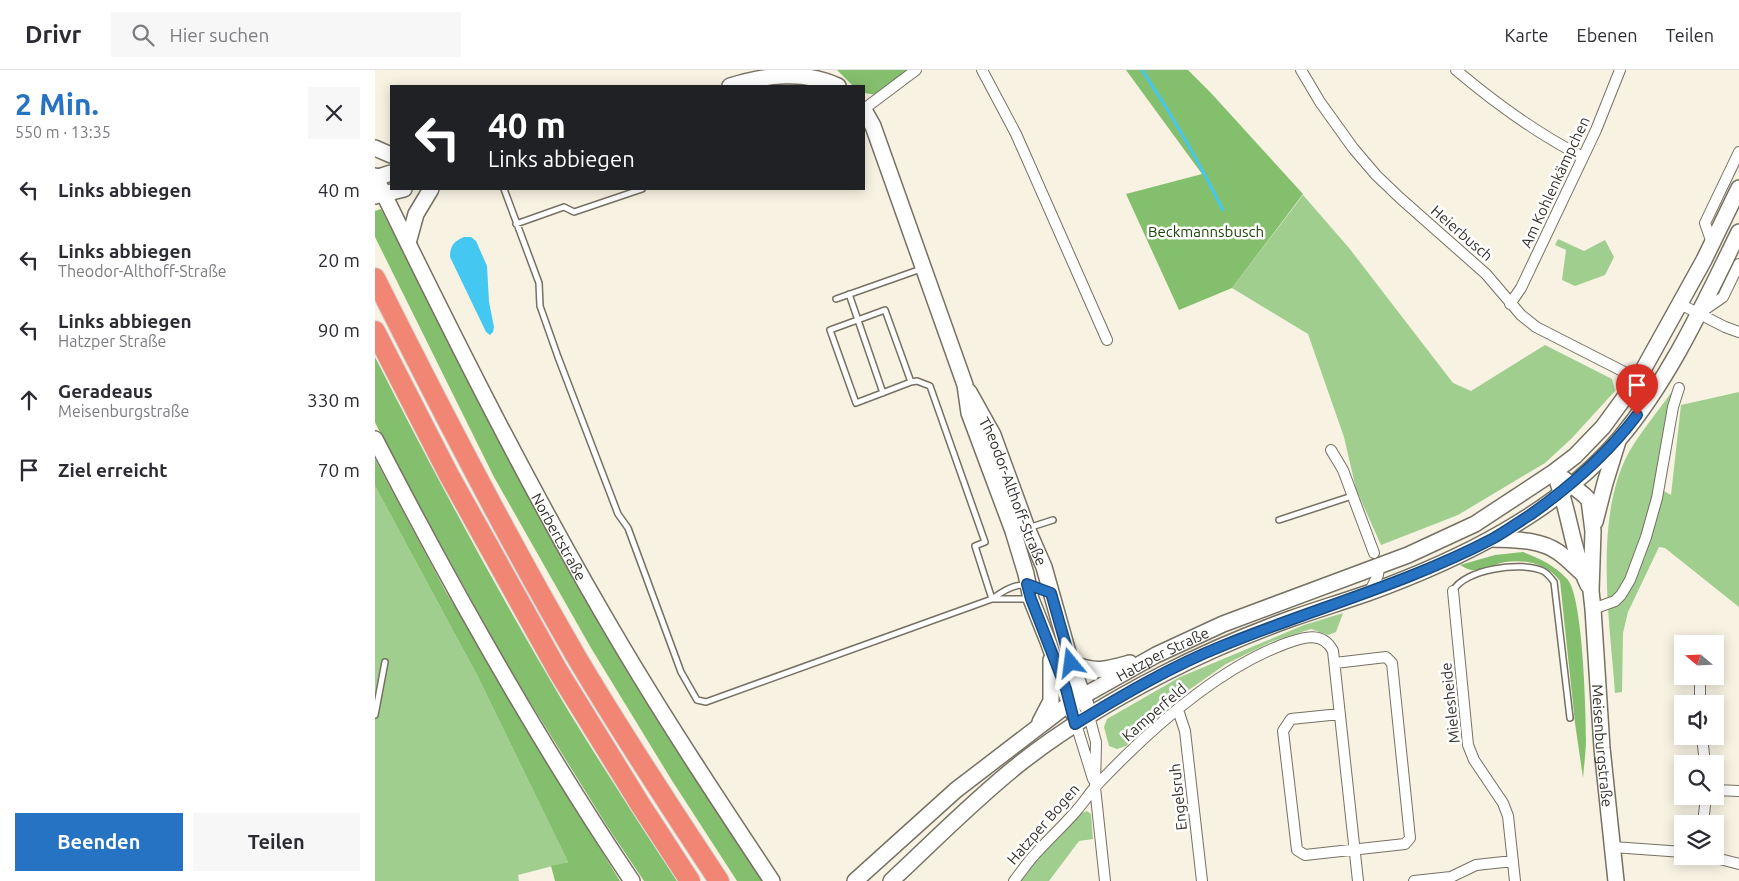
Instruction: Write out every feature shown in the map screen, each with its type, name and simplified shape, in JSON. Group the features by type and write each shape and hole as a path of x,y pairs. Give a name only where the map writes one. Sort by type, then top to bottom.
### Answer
{"highway":[{"path":"375,278 469,463 578,659 654,782 719,881"},
{"path":"375,331 449,475 558,671 690,881"}],"main road":[{"path":"734,85 781,72 800,72 813,75 836,85"},
{"name":"Theodor-Althoff-Straße","path":"865,111 873,126 965,385 993,435 1020,530 1029,592 1049,644 1077,700 1089,716"},
{"path":"375,148 390,155"},
{"path":"375,177 390,173"},
{"name":"Norbertstraße","path":"375,177 379,195 409,243 455,338 565,546 653,697 772,881"},
{"path":"1554,472 1575,456 1603,427 1638,379 1680,304 1739,188"},
{"path":"379,195 400,190"},
{"path":"409,243 416,214 430,190"},
{"path":"1566,488 1588,470 1619,439 1646,403 1699,314 1739,232"},
{"path":"375,439 428,542 484,639 549,750 632,881"},
{"path":"1593,531 1605,483 1619,439"},
{"name":"Meisenburgstraße","path":"1554,472 1566,488 1589,500 1593,531 1591,591 1603,748 1616,881"},
{"name":"Hatzper Straße","path":"855,881 956,790 1077,700 1156,655 1223,624 1377,560 1408,555 1475,524 1554,472"},
{"name":"Meisenburgstraße","path":"1566,488 1567,509 1582,573 1591,591"},
{"name":"Hatzper Straße","path":"891,881 1018,765 1075,724 1161,676 1219,647 1415,575 1493,539 1566,488"},
{"name":"Theodor-Althoff-Straße","path":"1020,530 1044,567 1071,663 1077,700"},
{"path":"1493,539 1533,541 1546,545 1582,573"},
{"path":"1035,730 1051,701 1052,667 1049,644"},
{"path":"1071,663 1098,671 1156,655"},
{"path":"1075,724 1077,700"}],"street":[{"path":"865,108 916,70"},
{"path":"982,70 1016,134 1107,340"},
{"name":"Heierbusch","path":"1301,70 1320,102 1353,148 1376,175 1486,274 1521,315 1536,327 1638,379"},
{"path":"1456,70 1525,124 1583,157"},
{"name":"Am Kohlenkämpchen","path":"1510,304 1521,288 1596,130 1620,70"},
{"path":"1712,243 1705,223 1739,152"},
{"path":"1699,314 1723,297 1739,264"},
{"path":"1680,304 1739,332"},
{"path":"1593,609 1615,601 1630,580 1652,518 1673,406 1679,388"},
{"path":"1331,450 1343,470 1377,560 1378,575 1369,592"},
{"name":"Mielesheide","path":"1453,591 1468,745 1474,760 1503,803 1508,816 1515,881"},
{"name":"Kamperfeld","path":"1095,787 1153,730 1213,682 1248,660 1275,648 1305,637 1315,637 1329,644 1333,651 1358,881"},
{"path":"1335,663 1386,657 1392,663 1410,838 1405,844 1305,855 1297,850 1283,731 1291,719 1340,714"},
{"name":"Engelsruh","path":"1177,710 1185,731 1202,881"},
{"path":"1089,716 1096,742 1095,787 1105,881"},
{"path":"1075,724 1095,787"},
{"name":"Hatzper Bogen","path":"1014,881 1036,853 1078,810 1095,787"},
{"path":"1724,790 1739,791"},
{"path":"1613,847 1674,851"},
{"path":"1724,860 1739,864"},
{"path":"1414,881 1451,877 1476,865 1513,861"}],"lane":[{"path":"504,190 539,283 540,306 561,367 618,514 628,528 681,672 697,700 706,702 991,600 1029,592"},
{"path":"516,224 565,208 574,212 639,190"},
{"path":"837,298 924,268"},
{"path":"849,294 883,392"},
{"path":"911,382 885,310 830,330 855,403 911,382 917,381 930,386 985,542 975,546 991,600"},
{"path":"1279,520 1353,496"},
{"path":"1020,530 1053,520"},
{"path":"1453,591 1455,586 1463,581 1487,570 1512,566 1531,567 1545,572 1554,582 1570,718"},
{"path":"991,600 1006,589 1051,593"},
{"path":"375,715 385,662"}],"green space":[{"path":"837,70 909,70 877,95 865,93 865,85 852,85"},
{"name":"Beckmannsbusch","path":"1126,70 1188,70 1303,194 1232,288 1179,310 1126,194 1202,174"},
{"path":"1303,195 1349,248 1453,383 1471,391 1545,345 1612,379 1615,391 1571,439 1545,463 1458,515 1381,545 1356,489 1344,437 1308,334 1232,288"},
{"path":"381,209 509,459 610,639 764,881 737,881 671,779 591,648 494,477 375,237 375,211"},
{"path":"1558,239 1584,251 1605,240 1614,257 1605,275 1575,286 1562,280 1566,250 1555,245"},
{"path":"375,357 469,536 543,668 595,755 677,881 644,881 607,826 510,670 375,422"},
{"path":"1739,392 1739,607 1665,548 1659,547 1628,612 1623,633 1622,692 1615,693 1608,603 1607,538 1611,507 1618,478 1629,452 1671,393 1657,487 1671,495 1681,405"},
{"path":"375,459 446,592 494,670 549,766 620,881 555,881 551,866 568,862 477,675 375,486"},
{"path":"375,486 477,675 568,862 518,875 519,881 375,881"},
{"path":"1523,552 1553,566 1568,580 1573,591 1580,631 1584,681 1586,739 1583,778 1575,723 1560,581 1549,570 1528,562 1505,562 1472,570 1460,565 1495,555"},
{"path":"1343,613 1336,632 1328,635 1311,629 1273,641 1226,664 1173,701 1126,746 1117,749 1109,746 1104,727 1107,719 1180,677 1304,625"},
{"path":"1087,811 1091,814 1093,839 1079,841 1049,881 1020,881 1082,813"}],"water":[{"path":"464,237 471,237 476,241 487,266 489,302 494,327 490,335 486,332 450,257 453,244"}],"waterway":[{"path":"1142,70 1185,139 1223,210"}],"route":[{"path":"1071,663 1051,593 1027,584 1071,703 1075,724 1161,676 1219,647 1415,575 1493,539 1561,492 1588,470 1619,439 1637,415"}]}
